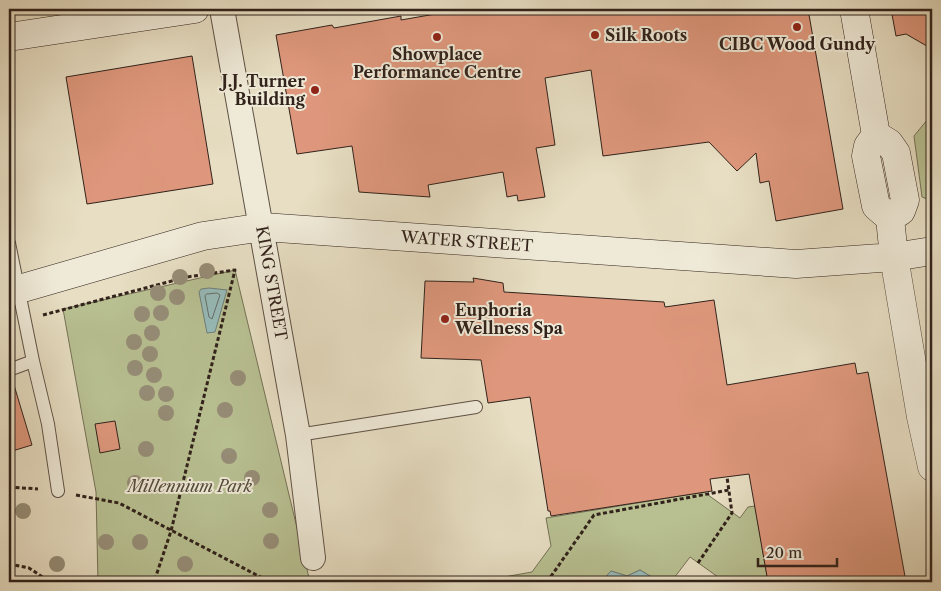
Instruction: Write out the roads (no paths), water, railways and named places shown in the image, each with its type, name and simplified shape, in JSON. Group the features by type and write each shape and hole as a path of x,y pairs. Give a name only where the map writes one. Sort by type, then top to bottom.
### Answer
{"main road":[{"path":"9,37 195,9"},
{"path":"854,9 876,135 889,143 896,153 904,200 901,211 890,218 894,257 921,417 932,467"},
{"name":"WATER STREET","path":"14,291 203,236 263,227 796,264 894,257 932,251"}],"street":[{"name":"KING STREET","path":"222,9 263,227 298,435 313,558"}],"lane":[{"path":"9,243 14,291 48,424 58,491"},
{"path":"9,370 33,361"},
{"path":"298,435 476,407"}],"water":[{"path":"201,289 227,290 215,332 207,333 199,292"},
{"path":"640,570 660,582 601,582 611,571 627,576"}],"place":[{"name":"CIBC Wood Gundy","path":"797,27"},
{"name":"Silk Roots","path":"595,35"},
{"name":"Showplace Performance Centre","path":"437,37"},
{"name":"J.J. Turner Building","path":"315,90"},
{"name":"Euphoria Wellness Spa","path":"445,319"}],"park label":[{"name":"Millennium Park","path":"190,486"}]}
